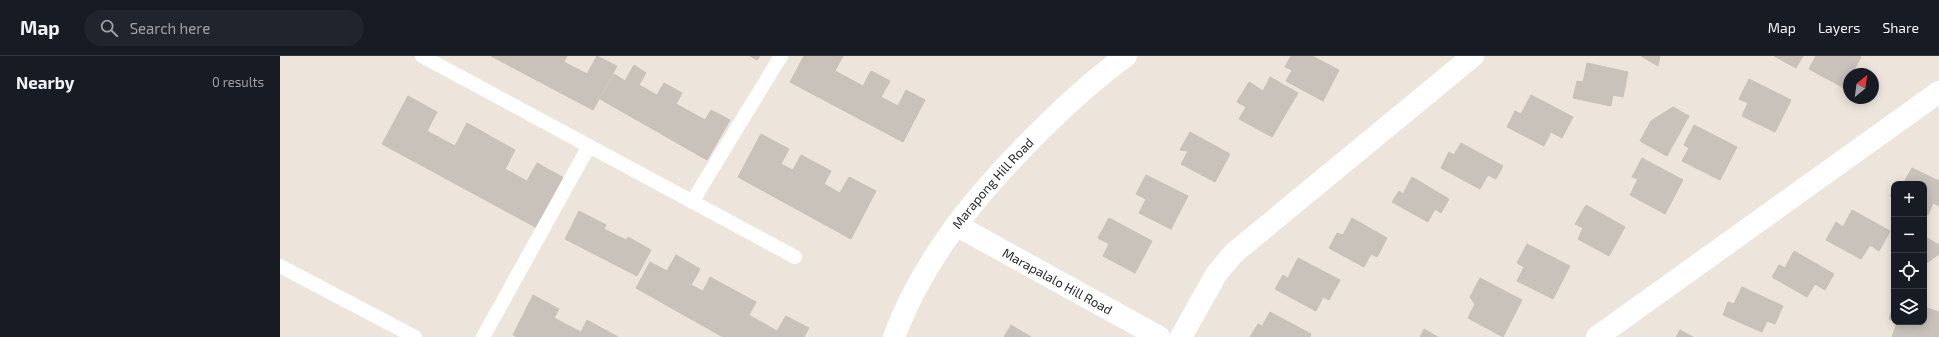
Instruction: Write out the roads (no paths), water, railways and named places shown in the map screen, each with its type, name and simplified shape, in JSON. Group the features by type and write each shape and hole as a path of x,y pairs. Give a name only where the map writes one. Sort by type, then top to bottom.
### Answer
{"street":[{"path":"1181,337 1217,273 1234,253 1473,56"},
{"name":"Marapong Hill Road","path":"894,337 928,267 956,225 1007,163 1068,104 1119,58"},
{"path":"1597,337 1939,92"},
{"name":"Marapalalo Hill Road","path":"956,225 1159,337"}],"lane":[{"path":"422,56 794,258"},
{"path":"692,202 782,56"},
{"path":"484,337 589,146"},
{"path":"280,266 415,337"}]}
